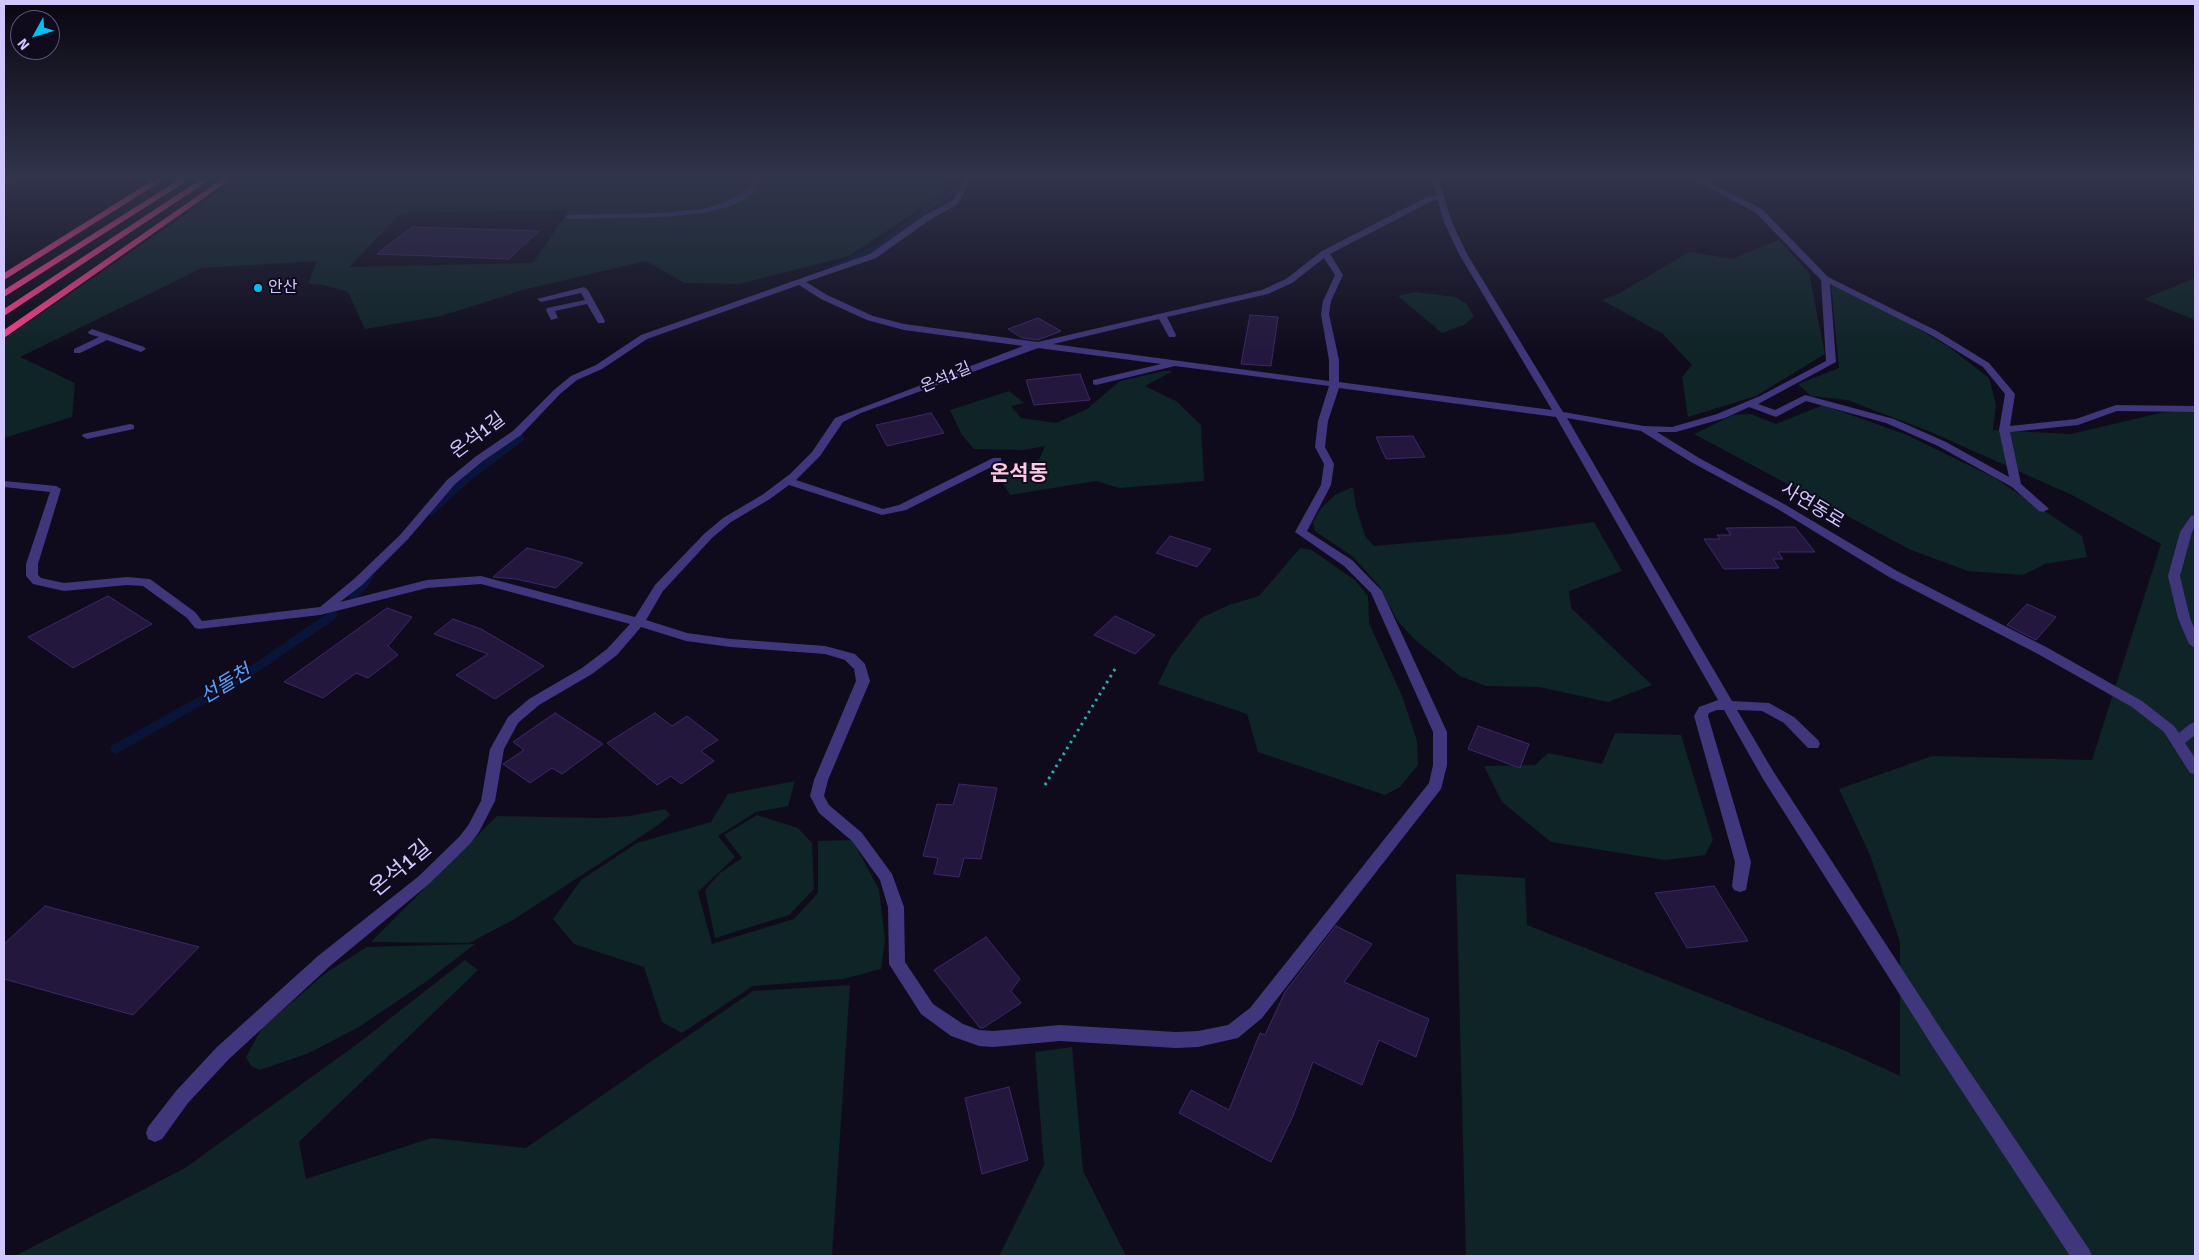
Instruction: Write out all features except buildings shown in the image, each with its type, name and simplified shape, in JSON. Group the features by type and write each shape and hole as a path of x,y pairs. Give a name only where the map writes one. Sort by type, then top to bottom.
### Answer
{"highway":[{"path":"4,277 67,238"},
{"path":"4,294 93,238"},
{"path":"4,313 118,238"},
{"path":"4,335 143,238"}],"street":[{"name":"온석1길","path":"320,611 344,594 376,564 404,536 451,482 479,459 517,433 557,392 574,378 599,368 644,338 866,259 899,238"},
{"name":"온석1길","path":"155,1133 182,1097 230,1047 324,961 424,880 465,840 474,828 488,801 497,749 513,720 541,698 604,659 620,645 639,622 653,596 708,536 735,514 788,481 810,461 833,426 844,417 913,392 1006,353 1037,344 1265,292 1290,281 1326,252 1354,238"},
{"path":"1456,238 1463,254 1559,414 1773,783 1939,1041 2082,1256"},
{"path":"1786,238 1825,279 1876,303 1986,365 2010,394 2004,430 2016,484"},
{"path":"4,484 56,489 32,564 32,576 37,581 64,587 127,581 146,582 192,615 199,625 320,611 427,584 481,580 639,622 686,637 731,643 827,650 850,657 859,665 863,673 863,680 821,780 818,796 824,809 857,838 887,878 896,907 896,953 899,969 918,999 941,1020 957,1030 979,1038 993,1039 1060,1033 1176,1040 1198,1039 1232,1032 1256,1013 1436,785 1440,765 1440,732 1376,591 1348,563 1301,532 1326,485 1329,464 1320,447 1323,421 1334,383 1334,360 1326,314 1328,301 1339,275 1326,252"},
{"path":"800,282 831,300 888,324 1559,414 1644,429 1672,430 1749,404 1832,362 1825,279"},
{"path":"541,299 584,290 601,321"},
{"path":"554,318 550,310 590,301"},
{"path":"1162,317 1172,335"},
{"path":"92,332 142,349"},
{"path":"77,351 107,337"},
{"path":"1096,382 1179,362"},
{"path":"1749,404 1776,414 1805,398 1880,418 1942,444 2016,484 2043,510"},
{"path":"2004,430 2078,422 2116,408 2195,409"},
{"path":"87,436 130,427"},
{"name":"사연동로","path":"1644,429 1695,460 1780,506 1879,566 2043,651 2124,696 2159,720 2178,742 2195,768"},
{"path":"788,481 882,512 902,508 997,460"},
{"path":"2195,518 2186,532 2174,576 2184,618 2195,644"},
{"path":"1740,886 1743,862 1700,716 1709,707 1728,704 1756,705 1776,711 1789,720 1813,744"},
{"path":"2178,742 2195,727"}],"path":[{"path":"1045,785 1115,669"}],"green space":[{"path":"151,238 377,238 349,267 533,263 550,238 876,238 849,256 739,284 684,283 646,261 523,290 441,316 365,329 348,292 324,285 308,284 317,261 202,268 20,357 75,383 72,417 4,438 4,339"},
{"path":"1779,240 1809,273 1825,354 1756,396 1688,417 1682,377 1692,365 1663,334 1602,300 1618,294 1689,252 1732,259"},
{"path":"2195,278 2195,320 2144,299"},
{"path":"1831,284 1903,320 1949,347 1989,378 1996,405 1993,430 2071,434 2160,413 2195,409 2195,1256 1466,1256 1456,874 1525,878 1527,925 1848,1052 1900,1076 1900,942 1870,855 1839,789 1932,756 2092,760 2161,544 2072,495 1931,432 1847,400 1811,396 1798,384 1839,368"},
{"path":"1415,292 1455,297 1466,303 1474,316 1464,325 1442,333 1398,296"},
{"path":"1164,371 1173,371 1145,386 1176,401 1201,425 1204,481 1119,488 1096,481 1010,495 997,473 1039,460 1045,446 1024,450 974,449 962,435 950,410 1009,391 1024,403 1011,406 1021,418 1056,423 1087,409 1120,381"},
{"path":"1823,405 1907,435 1995,478 2082,536 2087,557 2045,564 2023,575 1968,571 1911,550 1694,434 1733,415 1751,414 1776,424"},
{"path":"1353,487 1356,507 1365,536 1374,546 1509,534 1594,522 1622,571 1569,591 1571,608 1652,685 1608,702 1539,687 1486,686 1460,676 1414,639 1397,620 1380,587 1352,556 1315,531 1313,522 1321,508 1335,495"},
{"path":"1300,548 1312,550 1355,580 1368,596 1369,623 1402,696 1417,741 1418,765 1400,787 1385,795 1258,752 1247,714 1158,684 1171,657 1201,618 1229,605 1259,596"},
{"path":"1615,733 1681,735 1713,840 1705,855 1665,860 1551,842 1502,802 1484,766 1535,765 1548,753 1602,764"},
{"path":"795,781 788,806 756,812 718,836 735,857 698,892 712,944 794,919 818,893 818,841 852,840 879,889 885,940 881,969 843,979 753,986 682,1033 662,1022 644,967 574,944 553,919 581,880 637,843 711,822 728,794"},
{"path":"665,809 670,815 657,826 513,920 469,943 371,942 497,816 600,818 630,816"},
{"path":"757,815 798,828 812,843 814,889 789,915 715,938 705,890 720,873 742,858 724,835"},
{"path":"475,944 427,981 359,1027 309,1053 260,1070 251,1066 246,1057 262,1028 327,972 367,947"},
{"path":"465,960 478,970 299,1142 306,1179 431,1138 526,1148 753,991 850,985 832,1256 15,1256 185,1168 356,1045"},
{"path":"1072,1047 1083,1171 1126,1256 999,1256 1044,1165 1035,1052"}],"waterway":[{"name":"선돌천","path":"835,267 878,247 890,238"},
{"name":"선돌천","path":"431,511 466,479 520,438"},
{"name":"선돌천","path":"365,583 369,577"},
{"name":"선돌천","path":"354,596 366,581"},
{"name":"선돌천","path":"115,749 241,678 333,615"}],"place":[{"name":"안산","path":"258,288"}],"district":[{"name":"온석동","path":"1019,474"}]}
